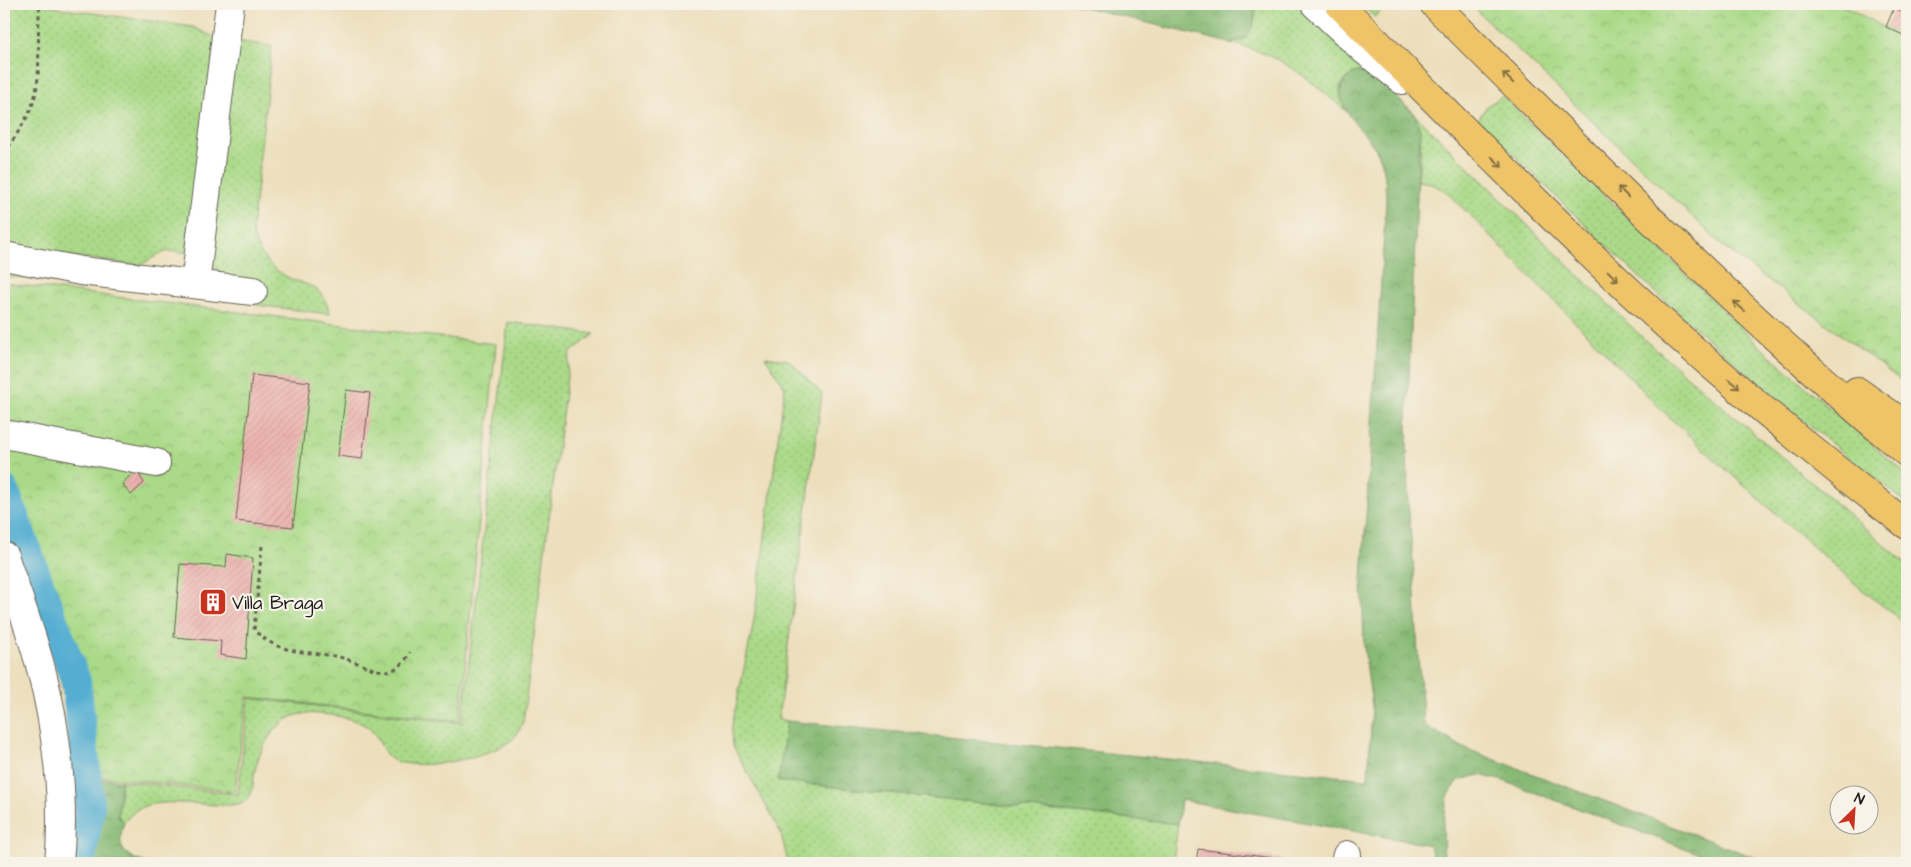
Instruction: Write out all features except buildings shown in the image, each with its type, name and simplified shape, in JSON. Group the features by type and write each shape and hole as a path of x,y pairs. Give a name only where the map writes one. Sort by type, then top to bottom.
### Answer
{"highway":[{"path":"1339,4 1636,297 1767,413 1907,525"},
{"path":"1434,4 1649,218 1767,331 1907,453"},
{"path":"1767,331 1907,426"},
{"path":"1861,490 1876,501 1907,536"}],"street":[{"path":"195,284 230,4"},
{"path":"1315,4 1373,57 1436,104 1469,134"},
{"path":"4,256 81,271 253,291"},
{"path":"4,434 156,463"},
{"path":"4,556 33,641 48,695 56,751 61,812 60,863"}],"path":[{"path":"4,154 29,112 34,97 37,82 40,6"},
{"path":"262,546 254,630 263,639 276,646 299,653 340,658 374,670 395,669 402,665 410,652"}],"green space":[{"path":"4,4 48,4 57,8 193,27 216,38 186,253 171,251 161,253 139,266 4,246"},
{"path":"1072,4 1257,4 1253,26 1244,40 1229,43"},
{"path":"1257,4 1299,4 1374,76 1365,72 1344,80 1340,94 1348,113 1306,78 1280,61 1248,48 1229,43 1244,39 1253,26"},
{"path":"1361,4 1389,4 1374,17"},
{"path":"1470,4 1840,4 1907,39 1907,385 1723,246"},
{"path":"236,41 272,46 252,230 254,239 267,261 280,273 315,288 325,301 330,314 256,305 258,286 224,275 207,261"},
{"path":"1356,72 1365,72 1374,76 1410,110 1416,118 1420,130 1407,419 1408,502 1424,725 1464,748 1769,863 1724,863 1504,781 1480,775 1459,780 1448,796 1443,823 1444,863 1434,863 1430,845 1181,800 1178,824 778,781 787,721 1368,779 1372,706 1364,647 1362,579 1386,192 1385,174 1380,157 1348,114 1342,102 1341,91 1345,81"},
{"path":"1502,96 1767,353 1907,475 1907,503 1808,424 1680,314 1478,120 1487,106"},
{"path":"1410,110 1646,341 1907,564 1907,625 1859,587 1664,412 1447,192 1431,183 1418,181 1420,135 1415,118"},
{"path":"4,269 117,289 4,276"},
{"path":"4,283 496,344 460,721 247,697 235,791 74,774 66,707 58,669 39,610 4,520"},
{"path":"508,322 594,334 570,353 523,722 516,735 499,747 470,758 436,764 405,763 389,757 374,733 365,725 329,715 302,714 284,722 269,737 259,756 252,791 247,800 230,805 152,804 139,808 124,822 118,817 121,781 238,794 249,698 462,723"},
{"path":"765,357 789,360 822,394 778,719 787,721 779,781 1178,824 1173,863 788,863 781,833 733,746 732,725 753,626 785,387"},
{"path":"72,776 121,781 118,816 124,822 121,844 126,853 131,857 146,863 74,863 75,814"}],"waterway":[{"path":"4,490 76,681 90,807 80,863"}],"place":[{"name":"Villa Braga","path":"213,602"}]}
